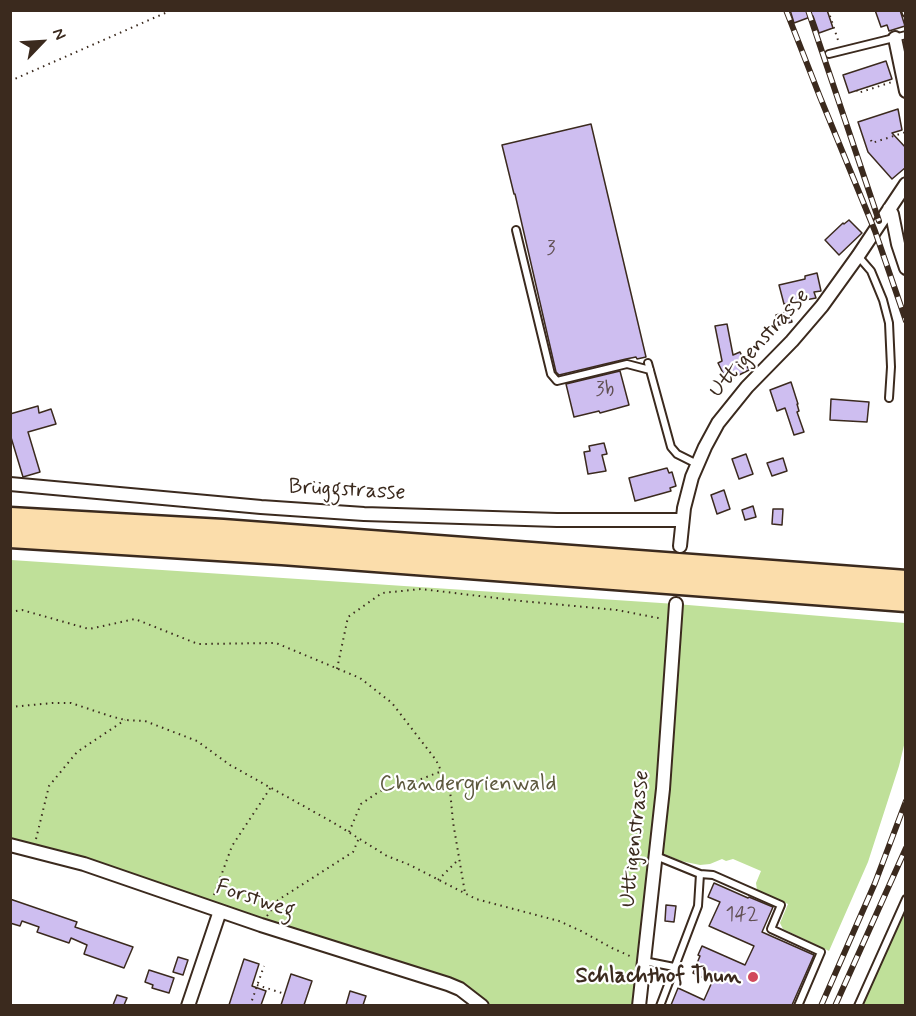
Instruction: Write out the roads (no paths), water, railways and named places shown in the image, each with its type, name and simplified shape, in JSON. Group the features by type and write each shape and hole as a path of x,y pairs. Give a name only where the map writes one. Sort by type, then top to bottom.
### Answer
{"highway":[{"path":"10,519 213,531 906,582"},
{"path":"10,536 262,552 906,600"}],"street":[{"path":"900,37 904,85"},
{"name":"Uttigenstrasse","path":"680,546 687,495 697,464 711,435 727,410 747,387 813,318 906,184"},
{"path":"889,209 906,268"},
{"name":"Brüggstrasse","path":"10,484 364,514 557,520 682,520"},
{"name":"Uttigenstrasse","path":"639,1005 663,789 676,604"},
{"name":"Forstweg","path":"10,844 84,864 261,925 448,984 460,989 482,1005"},
{"path":"188,1005 215,909"}],"lane":[{"path":"829,54 900,37"},
{"path":"516,230 551,374 557,381 627,364 649,366 671,447 677,454 697,464"},
{"path":"858,256 871,271 883,300 889,323 891,367 889,398"},
{"path":"656,856 700,874 713,875 781,905 771,929 821,952 798,1005"},
{"path":"660,1005 698,906 700,874"},
{"path":"858,1005 906,899"},
{"path":"644,961 675,967"}],"railway":[{"path":"786,10 875,231 906,321"},
{"path":"808,10 879,221"},
{"path":"821,1006 875,883 906,801"},
{"path":"835,1006 906,848"}],"place":[{"name":"Schlachthof Thun","path":"753,977"}],"park label":[{"name":"Chandergrienwald","path":"468,785"}]}
